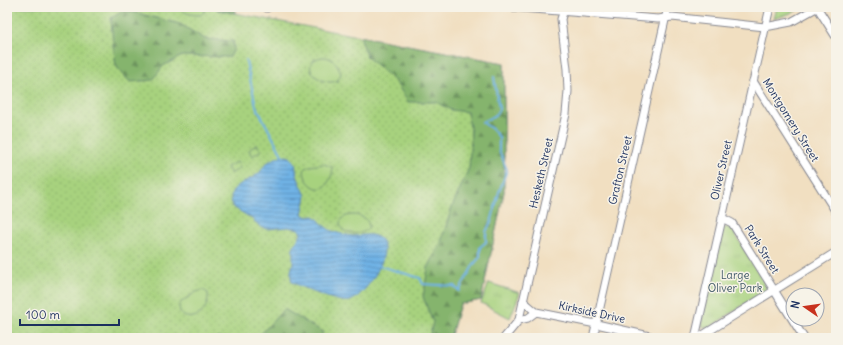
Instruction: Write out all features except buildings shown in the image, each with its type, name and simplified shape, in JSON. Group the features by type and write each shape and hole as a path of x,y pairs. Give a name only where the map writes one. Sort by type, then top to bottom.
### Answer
{"street":[{"path":"509,7 564,9 658,19 672,17 765,27 791,22 818,7 836,37"},
{"name":"Grafton Street","path":"592,338 668,7"},
{"name":"Oliver Street","path":"695,338 770,7"},
{"name":"Hesketh Street","path":"504,338 519,320 566,114 568,91 567,69 561,19 564,9"},
{"name":"Montgomery Street","path":"753,81 836,212"},
{"name":"Park Street","path":"722,218 732,222 804,338"},
{"path":"698,338 836,252"},
{"name":"Kirkside Drive","path":"523,301 536,312 658,338"},
{"path":"519,320 528,318 536,312"}],"green space":[{"path":"7,7 217,7 217,10 504,63 504,192 481,300 460,304 450,338 7,338"},
{"path":"178,7 204,7 205,11 201,15 192,14 186,13"},
{"path":"217,7 236,7 235,13 217,9"},
{"path":"777,7 803,7 774,19"},
{"path":"125,10 180,24 205,39 233,41 234,49 230,57 182,56 163,66 153,80 130,82 116,66 111,18"},
{"path":"360,36 504,63 504,192 481,300 460,304 450,338 429,338 433,322 423,297 428,268 441,242 452,207 469,168 471,133 467,112 451,110 436,102 408,102 395,81 367,57"},
{"path":"322,57 329,58 339,67 341,74 337,81 324,81 312,73 310,67 312,62"},
{"path":"257,144 261,151 252,156 249,150"},
{"path":"237,162 240,168 231,174 227,167"},
{"path":"324,164 332,167 332,175 326,186 317,188 310,184 307,180 304,172 305,168"},
{"path":"355,215 366,219 369,226 368,229 356,233 344,231 340,225 341,220 347,216"},
{"name":"Large Oliver Park","path":"727,227 732,229 768,289 710,327 704,327 701,325 723,228"},
{"path":"489,283 520,293 510,318 481,303"},
{"path":"203,290 208,293 207,303 204,310 198,315 192,317 182,315 180,303 196,292"},
{"path":"284,309 323,332 321,338 257,338"}],"water":[{"path":"282,155 290,157 295,163 297,176 306,196 302,214 308,217 314,216 330,230 353,236 374,236 380,239 384,245 384,253 381,263 370,283 363,291 350,301 330,298 292,282 291,271 293,264 293,248 301,234 299,229 288,227 267,229 261,227 251,218 233,207 231,200 234,190 258,174 265,165"}],"waterway":[{"path":"246,61 256,106 282,155"},
{"path":"380,266 420,278 423,284 454,286 459,291 474,264 480,257 480,247 486,242 486,232 492,219 499,192 507,170 499,150 499,137 492,129 482,122 496,115 499,109 494,77"}]}
